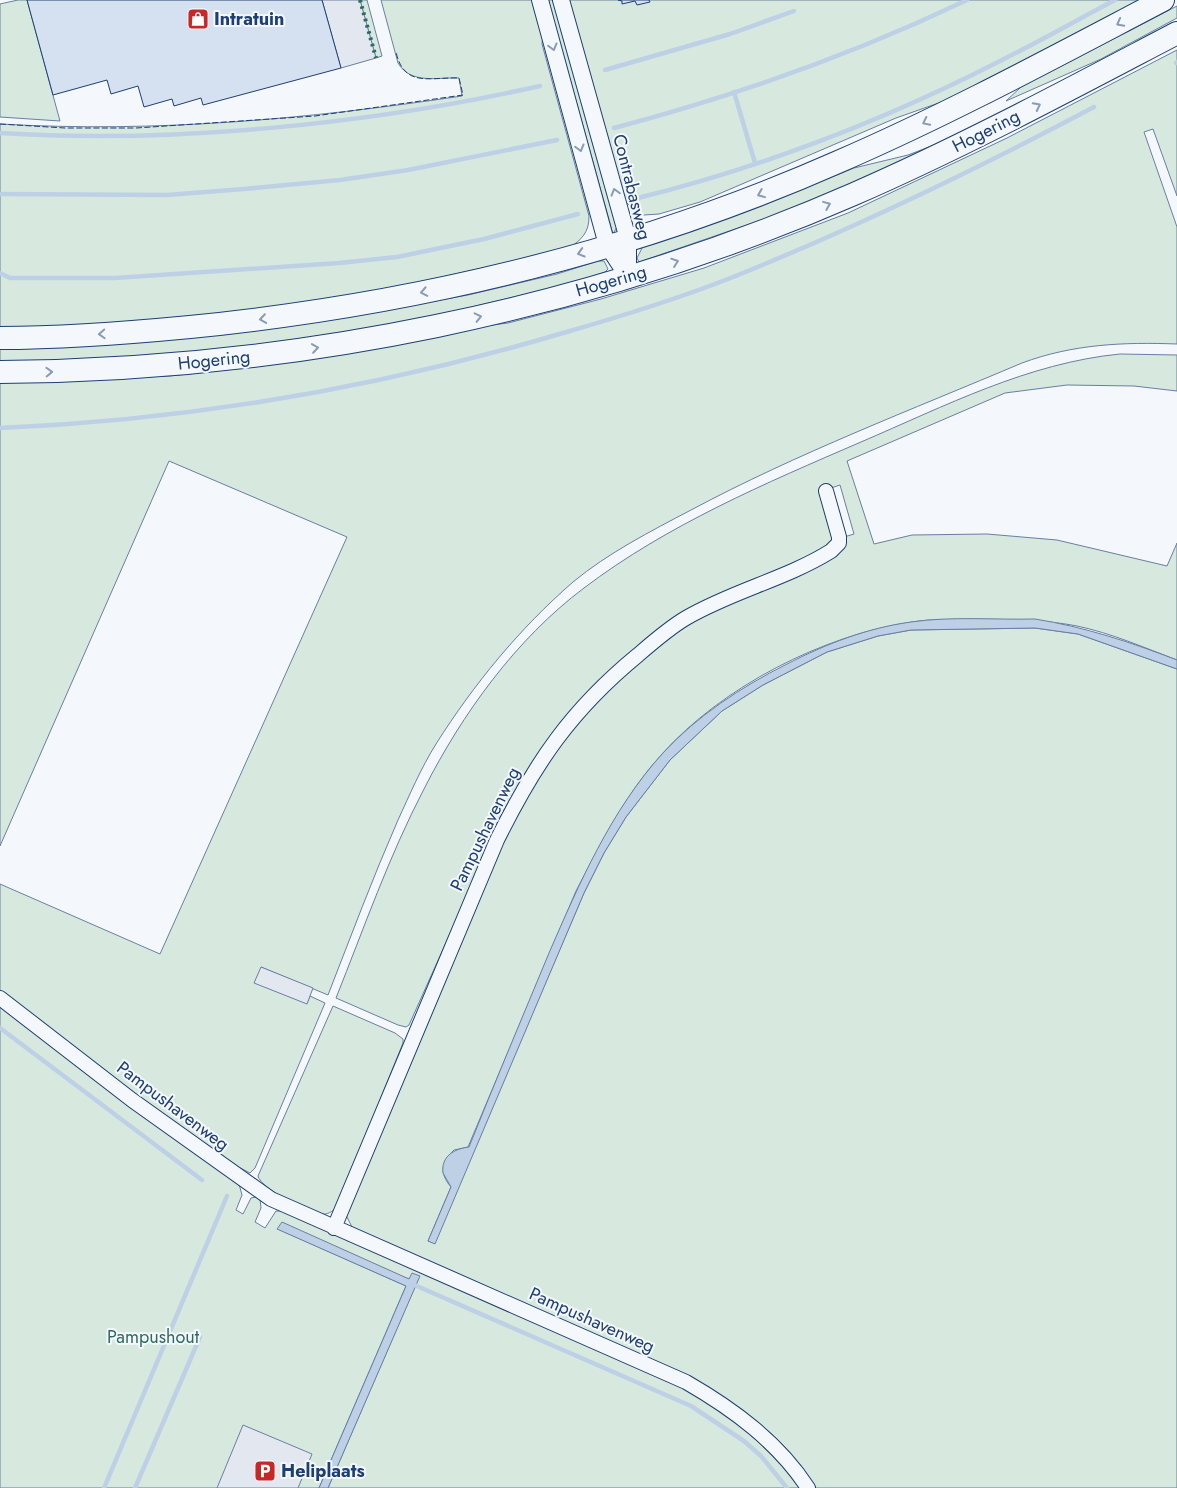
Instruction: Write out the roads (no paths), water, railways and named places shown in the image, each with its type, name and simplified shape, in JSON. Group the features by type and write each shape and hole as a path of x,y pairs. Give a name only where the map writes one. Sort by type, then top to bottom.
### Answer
{"highway":[{"name":"Hogering","path":"0,338 142,332 299,314 464,284 618,242 735,204 836,163 1011,80 1163,0"},
{"name":"Hogering","path":"0,372 117,368 224,360 345,344 497,313 628,277 713,249 852,195 940,155 1177,33"}],"street":[{"name":"Contrabasweg","path":"540,0 628,277"},
{"name":"Contrabasweg","path":"561,0 618,242"},
{"name":"Pampushavenweg","path":"334,1228 497,840 515,803 546,752 567,723 610,678 685,618 831,551 839,543 839,537 826,491"},
{"name":"Pampushavenweg","path":"0,998 226,1169 270,1199 686,1382 718,1400 766,1439 808,1488"}],"water":[{"path":"1035,619 1090,631 1142,647 1177,660 1177,669 1078,634 1035,628 911,630 878,636 827,652 763,685 722,711 670,760 626,817 604,853 584,893 435,1244 428,1241 451,1187 443,1173 444,1162 450,1154 469,1147 549,953 585,874 627,799 644,775 676,739 721,703 770,673 847,638 879,628 926,620"},
{"path":"282,1222 409,1279 412,1273 420,1276 328,1488 319,1488 406,1286 277,1229"}],"waterway":[{"path":"614,128 659,116 794,72 838,56 967,0"},
{"path":"638,198 731,172 824,140 958,82 1115,0"},
{"path":"605,70 730,34 794,11"},
{"path":"0,133 66,136 133,136 271,128 409,111 540,86"},
{"path":"734,92 755,163"},
{"path":"0,428 143,417 214,409 284,398 425,370 584,327 708,287 775,260 959,176 1094,107"},
{"path":"0,194 167,195 340,180 408,170 557,140"},
{"path":"0,273 10,278 115,278 339,263 397,257 484,239 578,214"},
{"path":"0,1028 202,1180"},
{"path":"104,1488 227,1196"},
{"path":"410,1283 691,1406 744,1441 761,1456 787,1488"},
{"path":"135,1488 200,1337"}],"place":[{"name":"Intratuin","path":"198,19"},
{"name":"Heliplaats","path":"265,1471"}],"park label":[{"name":"Pampushout","path":"153,1337"}]}
